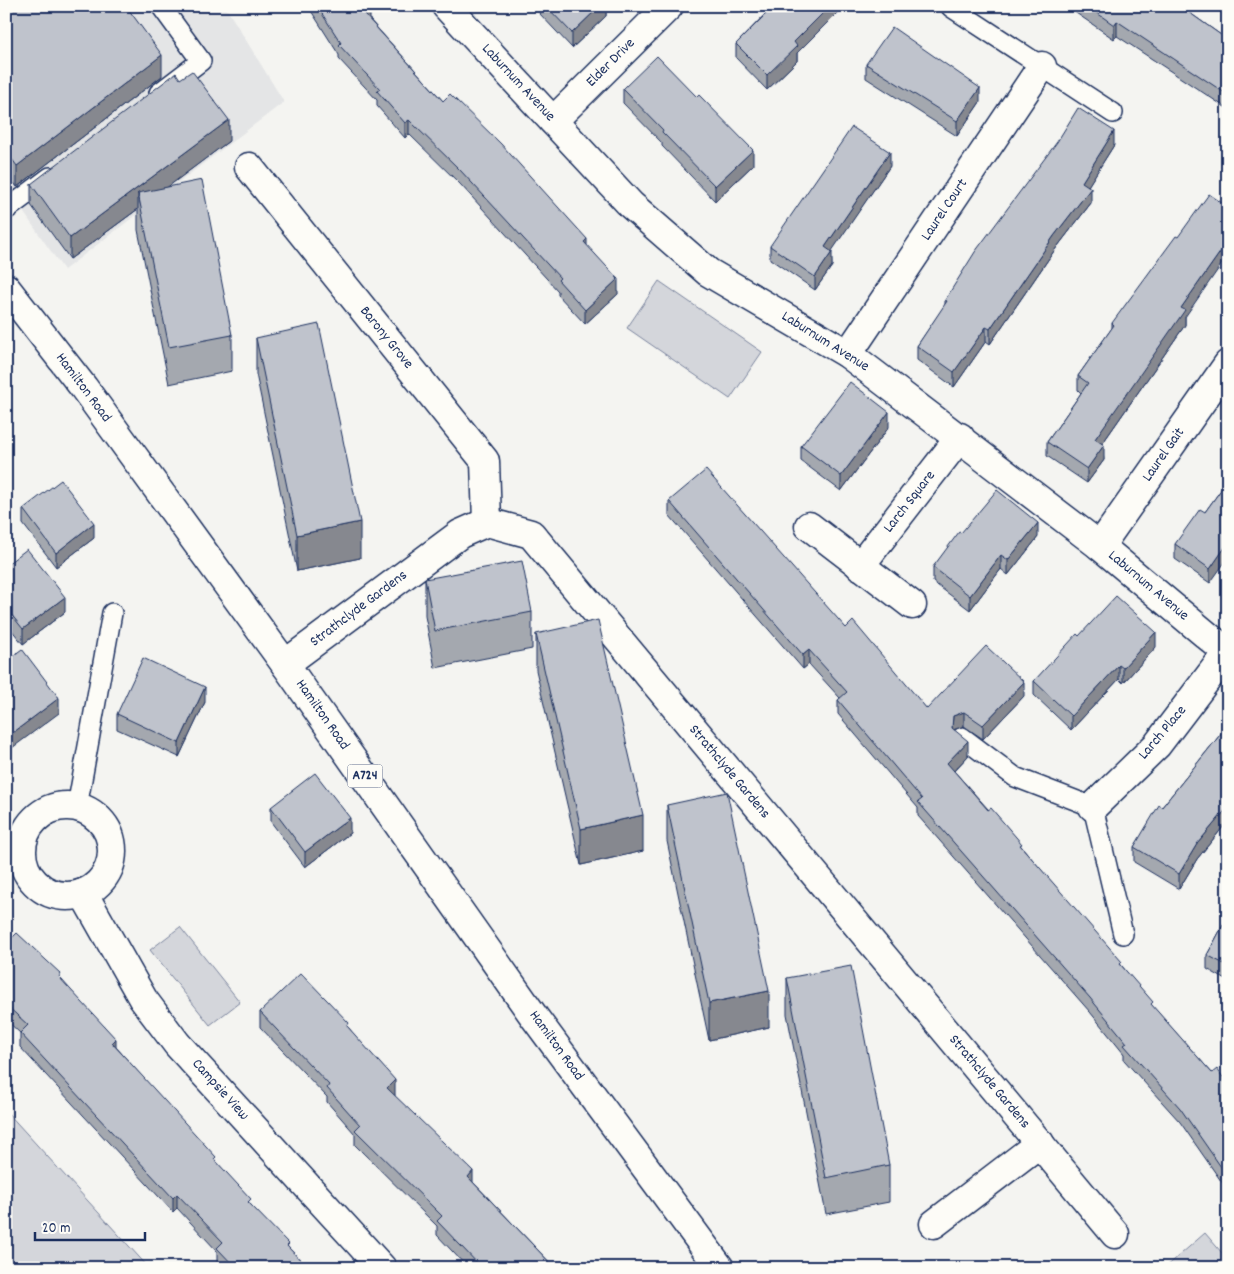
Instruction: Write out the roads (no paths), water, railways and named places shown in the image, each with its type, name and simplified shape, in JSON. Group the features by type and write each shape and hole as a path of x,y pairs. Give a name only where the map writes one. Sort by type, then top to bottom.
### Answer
{"street":[{"name":"Laburnum Avenue","path":"446,6 632,205 708,272 848,354 1100,546 1227,653"},
{"name":"Elder Drive","path":"553,121 669,6"},
{"name":"Laurel Court","path":"848,354 1042,66"},
{"name":"Barony Grove","path":"249,167 485,461 486,522"},
{"name":"Hamilton Road","path":"6,288 84,388 285,664 535,1018 720,1268"},
{"name":"Laurel Gait","path":"1100,546 1228,364"},
{"name":"Larch Square","path":"860,566 960,438"},
{"name":"Strathclyde Gardens","path":"285,664 460,534 486,522 531,534 1115,1234"},
{"path":"809,526 912,605"},
{"name":"Larch Place","path":"1093,807 1157,744 1227,653"},
{"path":"62,806 77,807 90,812 101,822 109,834 112,848 111,862 105,876 83,894 69,896 54,895 40,888 29,878 23,863 21,848 25,833 40,815 62,806"},
{"name":"Campsie View","path":"83,894 144,1000 177,1044 382,1268"},
{"path":"934,1224 1040,1143"}],"lane":[{"path":"148,102 202,60 161,6"},
{"path":"951,7 1113,113"},
{"path":"6,210 64,167"},
{"path":"77,807 112,613"},
{"path":"962,737 1015,777 1093,807 1123,934"}]}
